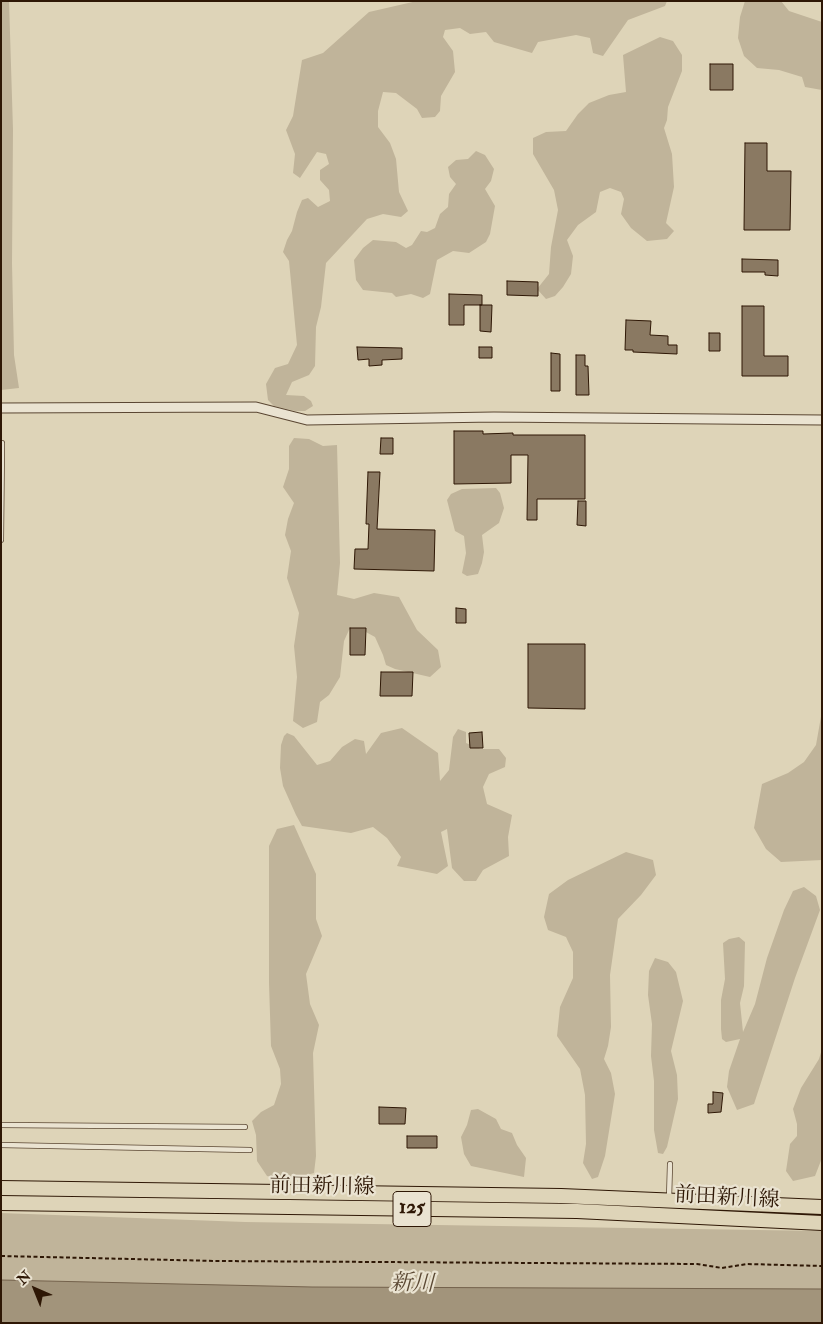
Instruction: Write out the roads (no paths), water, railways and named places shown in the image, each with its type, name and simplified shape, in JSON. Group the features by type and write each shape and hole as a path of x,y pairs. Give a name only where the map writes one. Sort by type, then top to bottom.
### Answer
{"main road":[{"name":"前田新川線","path":"1,1188 561,1196 822,1207"},
{"name":"前田新川線","path":"1,1203 577,1211 822,1223"}],"street":[{"path":"1,408 256,408 307,420 504,418 822,420"}],"lane":[{"path":"1,540 2,443"},
{"path":"1,1125 245,1127"},
{"path":"1,1145 250,1150"},
{"path":"669,1200 670,1164"}],"water label":[{"name":"新川","path":"412,1285"}]}
